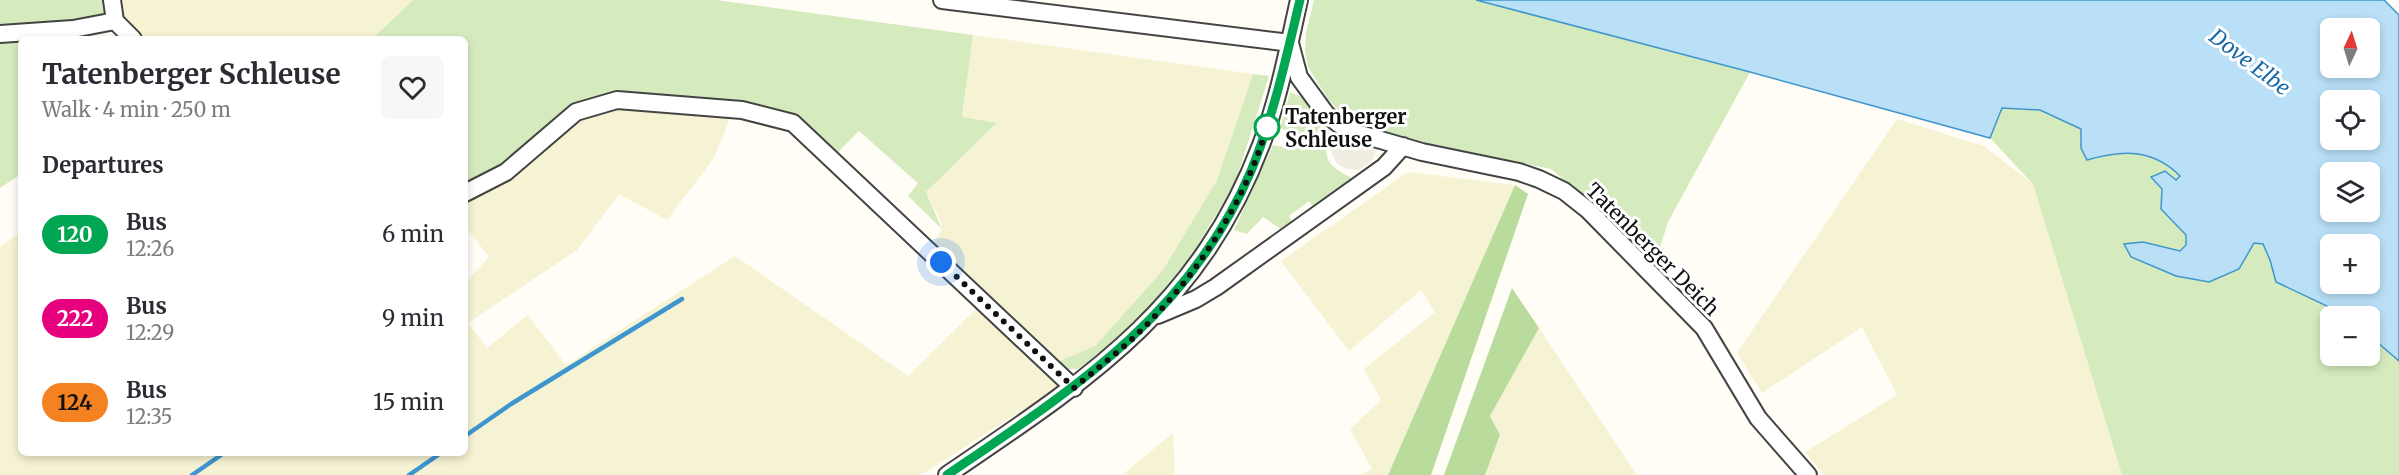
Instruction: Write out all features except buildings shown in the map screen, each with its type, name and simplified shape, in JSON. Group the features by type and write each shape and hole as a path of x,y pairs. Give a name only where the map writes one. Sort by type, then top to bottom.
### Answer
{"street":[{"path":"112,0 115,21 130,36"},
{"path":"942,0 1290,43"},
{"path":"947,475 1074,388 1130,341 1186,280 1209,248 1241,192 1262,143 1280,88 1299,0"},
{"path":"0,34 73,29 115,21"},
{"name":"Tatenberger Deich","path":"1290,43 1299,77 1326,114 1340,125 1360,134 1403,147 1529,175 1564,191 1588,210 1704,328 1758,418 1808,475"},
{"path":"468,191 506,172 576,112 617,100 742,110 793,123 1074,388"},
{"path":"1154,316 1196,299 1216,287 1384,166 1403,147"}],"shaded area":[{"path":"119,0 413,0 375,36 143,36 124,17"},
{"path":"973,35 1253,74 1217,180 1163,270 1095,346 1055,363 932,247 942,229 942,224 926,192 997,124 962,118"},
{"path":"616,107 732,113 714,158 667,220 619,194 577,250 468,323 468,280 489,257 468,230 468,196 512,175 582,119"},
{"path":"1897,119 1984,146 2033,184 2122,475 1824,475 1805,452 1897,395 1862,327 1762,393 1737,353"},
{"path":"1337,131 1378,148 1371,162 1359,170 1346,169 1337,164 1331,152"},
{"path":"1408,172 1515,185 1388,475 1360,475 1372,469 1350,429 1381,400 1364,369 1435,312 1421,290 1349,351 1281,261"},
{"path":"18,234 18,456 468,456 468,323 487,348 528,315 566,365 735,256 908,376 979,306 1062,385 921,475 0,475 0,247"},
{"path":"1539,328 1637,475 1485,475 1500,436 1490,416"},
{"path":"1173,433 1175,475 1122,475"}],"green space":[{"path":"0,0 119,0 124,17 44,36 18,36 18,176 0,188"},
{"path":"413,0 716,0 973,35 962,117 997,123 926,192 942,229 908,196 918,183 859,131 835,155 797,120 621,92 501,167 468,184 468,36 375,36"},
{"path":"1314,0 1476,0 1750,72 1668,222 1656,261 1652,266 1580,194 1551,169 1435,145 1375,129 1342,114 1328,99 1308,67 1305,51 1306,33"},
{"path":"1253,74 1269,76 1235,183 1191,256 1138,320 1097,358 1077,369 1064,369 1055,363 1095,346 1163,270 1217,180"},
{"path":"1290,92 1302,97 1330,128 1326,146 1328,159 1336,169 1352,178 1314,208 1309,201 1289,216 1292,222 1281,229 1263,217 1247,234 1234,230 1273,145 1283,147 1290,132 1280,128"},
{"path":"2002,108 2040,110 2081,129 2081,148 2087,160 2124,153 2148,156 2159,160 2181,176 2176,180 2165,171 2152,177 2162,189 2161,209 2186,235 2186,245 2180,251 2143,242 2125,244 2131,257 2239,269 2254,243 2263,244 2276,282 2327,306 2320,306 2320,366 2380,366 2380,345 2399,361 2399,475 2122,475 2033,184 1990,138"},
{"path":"1515,185 1528,194 1431,475 1388,475"},
{"path":"1512,288 1539,328 1490,416 1500,435 1485,475 1444,475"}],"water":[{"name":"Dove Elbe","path":"1476,0 2384,0 2399,15 2399,361 2380,345 2380,306 2327,306 2276,282 2263,244 2254,243 2239,269 2209,282 2176,276 2131,257 2124,244 2143,242 2180,251 2186,245 2186,235 2161,209 2162,189 2151,177 2165,171 2176,180 2180,176 2159,160 2124,153 2087,160 2081,148 2081,129 2040,110 2002,108 1990,138"}],"waterway":[{"path":"468,434 511,404 682,299"},
{"path":"192,475 220,456"},
{"path":"409,475 437,456"}],"bus line":[{"name":"120","path":"947,475 1074,388 1130,341 1186,280 1226,220 1252,169 1280,88 1300,0"}],"place":[{"name":"Tatenberger Schleuse","path":"1267,127"}],"route":[{"path":"941,262 1074,388 1130,341 1186,280 1209,248 1241,192 1267,127"}]}
